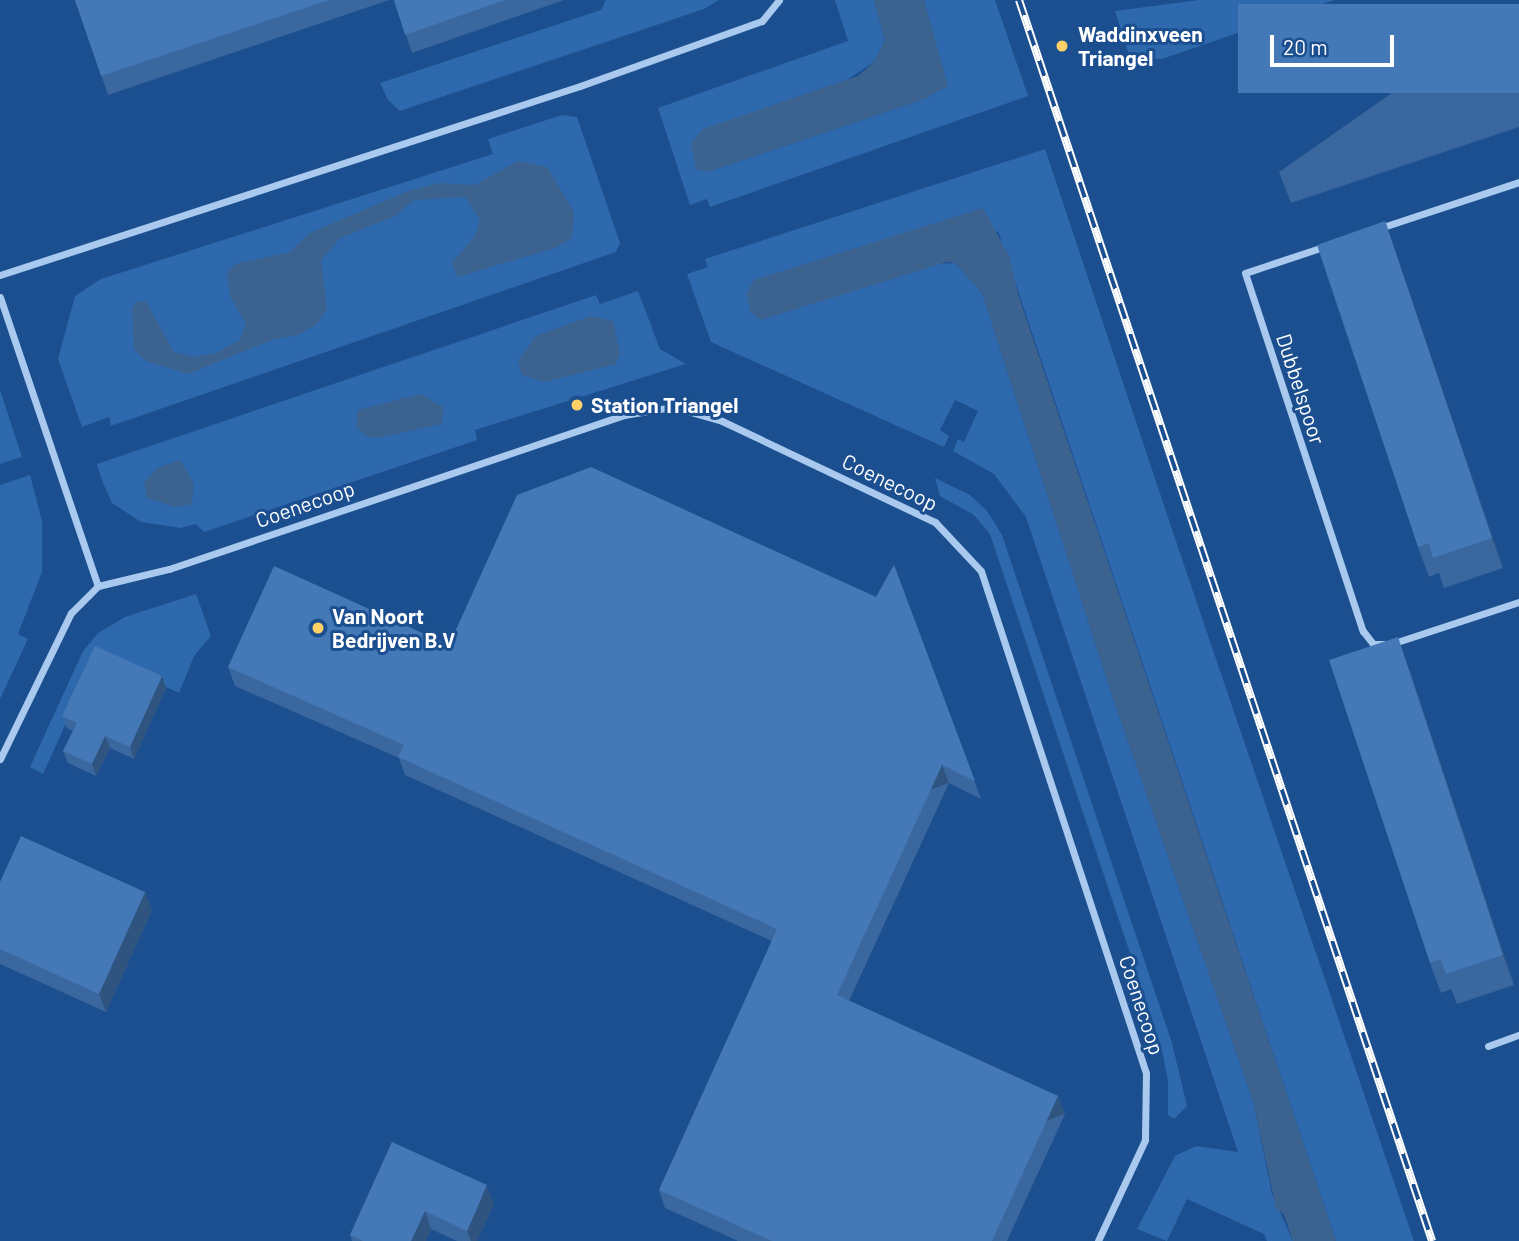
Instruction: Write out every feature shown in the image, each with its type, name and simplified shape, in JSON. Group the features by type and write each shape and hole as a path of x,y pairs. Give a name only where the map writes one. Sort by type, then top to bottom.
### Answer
{"street":[{"path":"0,275 580,86 762,21 779,0"},
{"path":"1371,231 1519,182"},
{"name":"Dubbelspoor","path":"1332,244 1245,273 1363,631 1373,644 1391,644 1519,602"},
{"path":"0,297 98,586 71,613 0,759"},
{"name":"Coenecoop","path":"98,586 169,569 624,415 673,407 722,421 935,522 981,571 1146,1073 1145,1140 1098,1241"},
{"path":"1488,1046 1519,1035"}],"shaded area":[{"path":"606,0 719,0 704,9 400,111 388,100 380,83 601,10"},
{"path":"835,0 874,0 885,40 874,62 708,172 924,99 947,86 924,0 995,0 1028,96 710,207 707,199 690,205 658,108 848,41"},
{"path":"874,0 924,0 948,86 924,99 708,172 696,169 691,143 703,129 858,76 874,62 885,40"},
{"path":"1199,0 1334,0 1162,59 1130,58 1115,11"},
{"path":"562,115 577,117 620,243 616,252 111,426 109,417 82,427 58,359 75,296 101,279 493,154 488,139"},
{"path":"1045,149 1414,1241 1336,1241 998,231 939,264 955,263 982,293 1113,698 1253,1101 1272,1194 1293,1241 1267,1241 1264,1234 1187,1199 1167,1241 1137,1229 1175,1156 1196,1146 1238,1152 1026,517 994,474 953,451 958,439 964,442 978,411 955,400 940,430 949,436 944,447 711,342 687,274 708,267 705,259"},
{"path":"518,161 547,167 574,212 572,238 555,248 457,277 452,263 475,236 480,220 465,197 414,200 395,216 340,238 321,261 327,309 317,324 298,335 274,339 188,374 146,361 134,349 132,309 137,301 146,302 174,352 194,357 216,353 240,340 246,324 230,296 227,272 236,264 290,252 310,233 406,192 438,183 475,185"},
{"path":"983,208 1009,256 1018,294 1336,1241 1293,1241 1284,1215 1276,1208 1253,1101 1113,698 982,293 955,263 947,262 760,320 750,312 747,293 754,280"},
{"path":"638,291 660,349 686,364 475,430 477,440 204,532 196,524 180,528 141,522 112,503 103,483 97,464 596,295 600,304"},
{"path":"591,316 613,321 620,353 616,364 544,382 522,375 518,361 536,336"},
{"path":"0,390 22,457 0,464"},
{"path":"421,394 444,408 441,424 382,437 368,437 356,426 358,410"},
{"path":"180,460 194,484 192,504 176,507 147,498 144,483 157,468"},
{"path":"30,475 42,521 42,572 18,634 28,639 0,699 0,485"},
{"path":"935,478 970,495 987,511 1002,535 1172,1043 1187,1106 1174,1119 1168,1115 1168,1080 1161,1046 990,534 974,515 940,496"},
{"path":"196,594 211,636 194,656 179,693 97,655 43,774 30,767 83,651 98,633 125,617"}],"building":[{"path":"75,0 329,0 101,76"},
{"path":"394,0 505,0 405,35"},
{"path":"1238,4 1519,4 1519,93 1238,93"},
{"path":"1385,221 1492,538 1433,558 1429,543 1418,547 1317,245"},
{"path":"591,467 876,597 894,565 975,781 942,765 837,995 1058,1096 992,1241 772,1241 659,1190 777,929 398,757 404,745 228,667 274,566 449,645 517,495"},
{"path":"1398,637 1503,955 1446,974 1440,959 1430,963 1329,660"},
{"path":"95,646 162,676 130,747 105,736 92,764 63,751 77,723 62,716"},
{"path":"21,836 145,892 99,994 0,949 0,882"},
{"path":"392,1142 487,1185 467,1231 425,1211 411,1241 363,1241 350,1235"}],"railway":[{"path":"1019,0 1432,1241"}],"place":[{"name":"Waddinxveen Triangel","path":"1062,46"},
{"name":"Station Triangel","path":"577,405"},
{"name":"Van Noort Bedrijven B.V","path":"318,628"}]}
